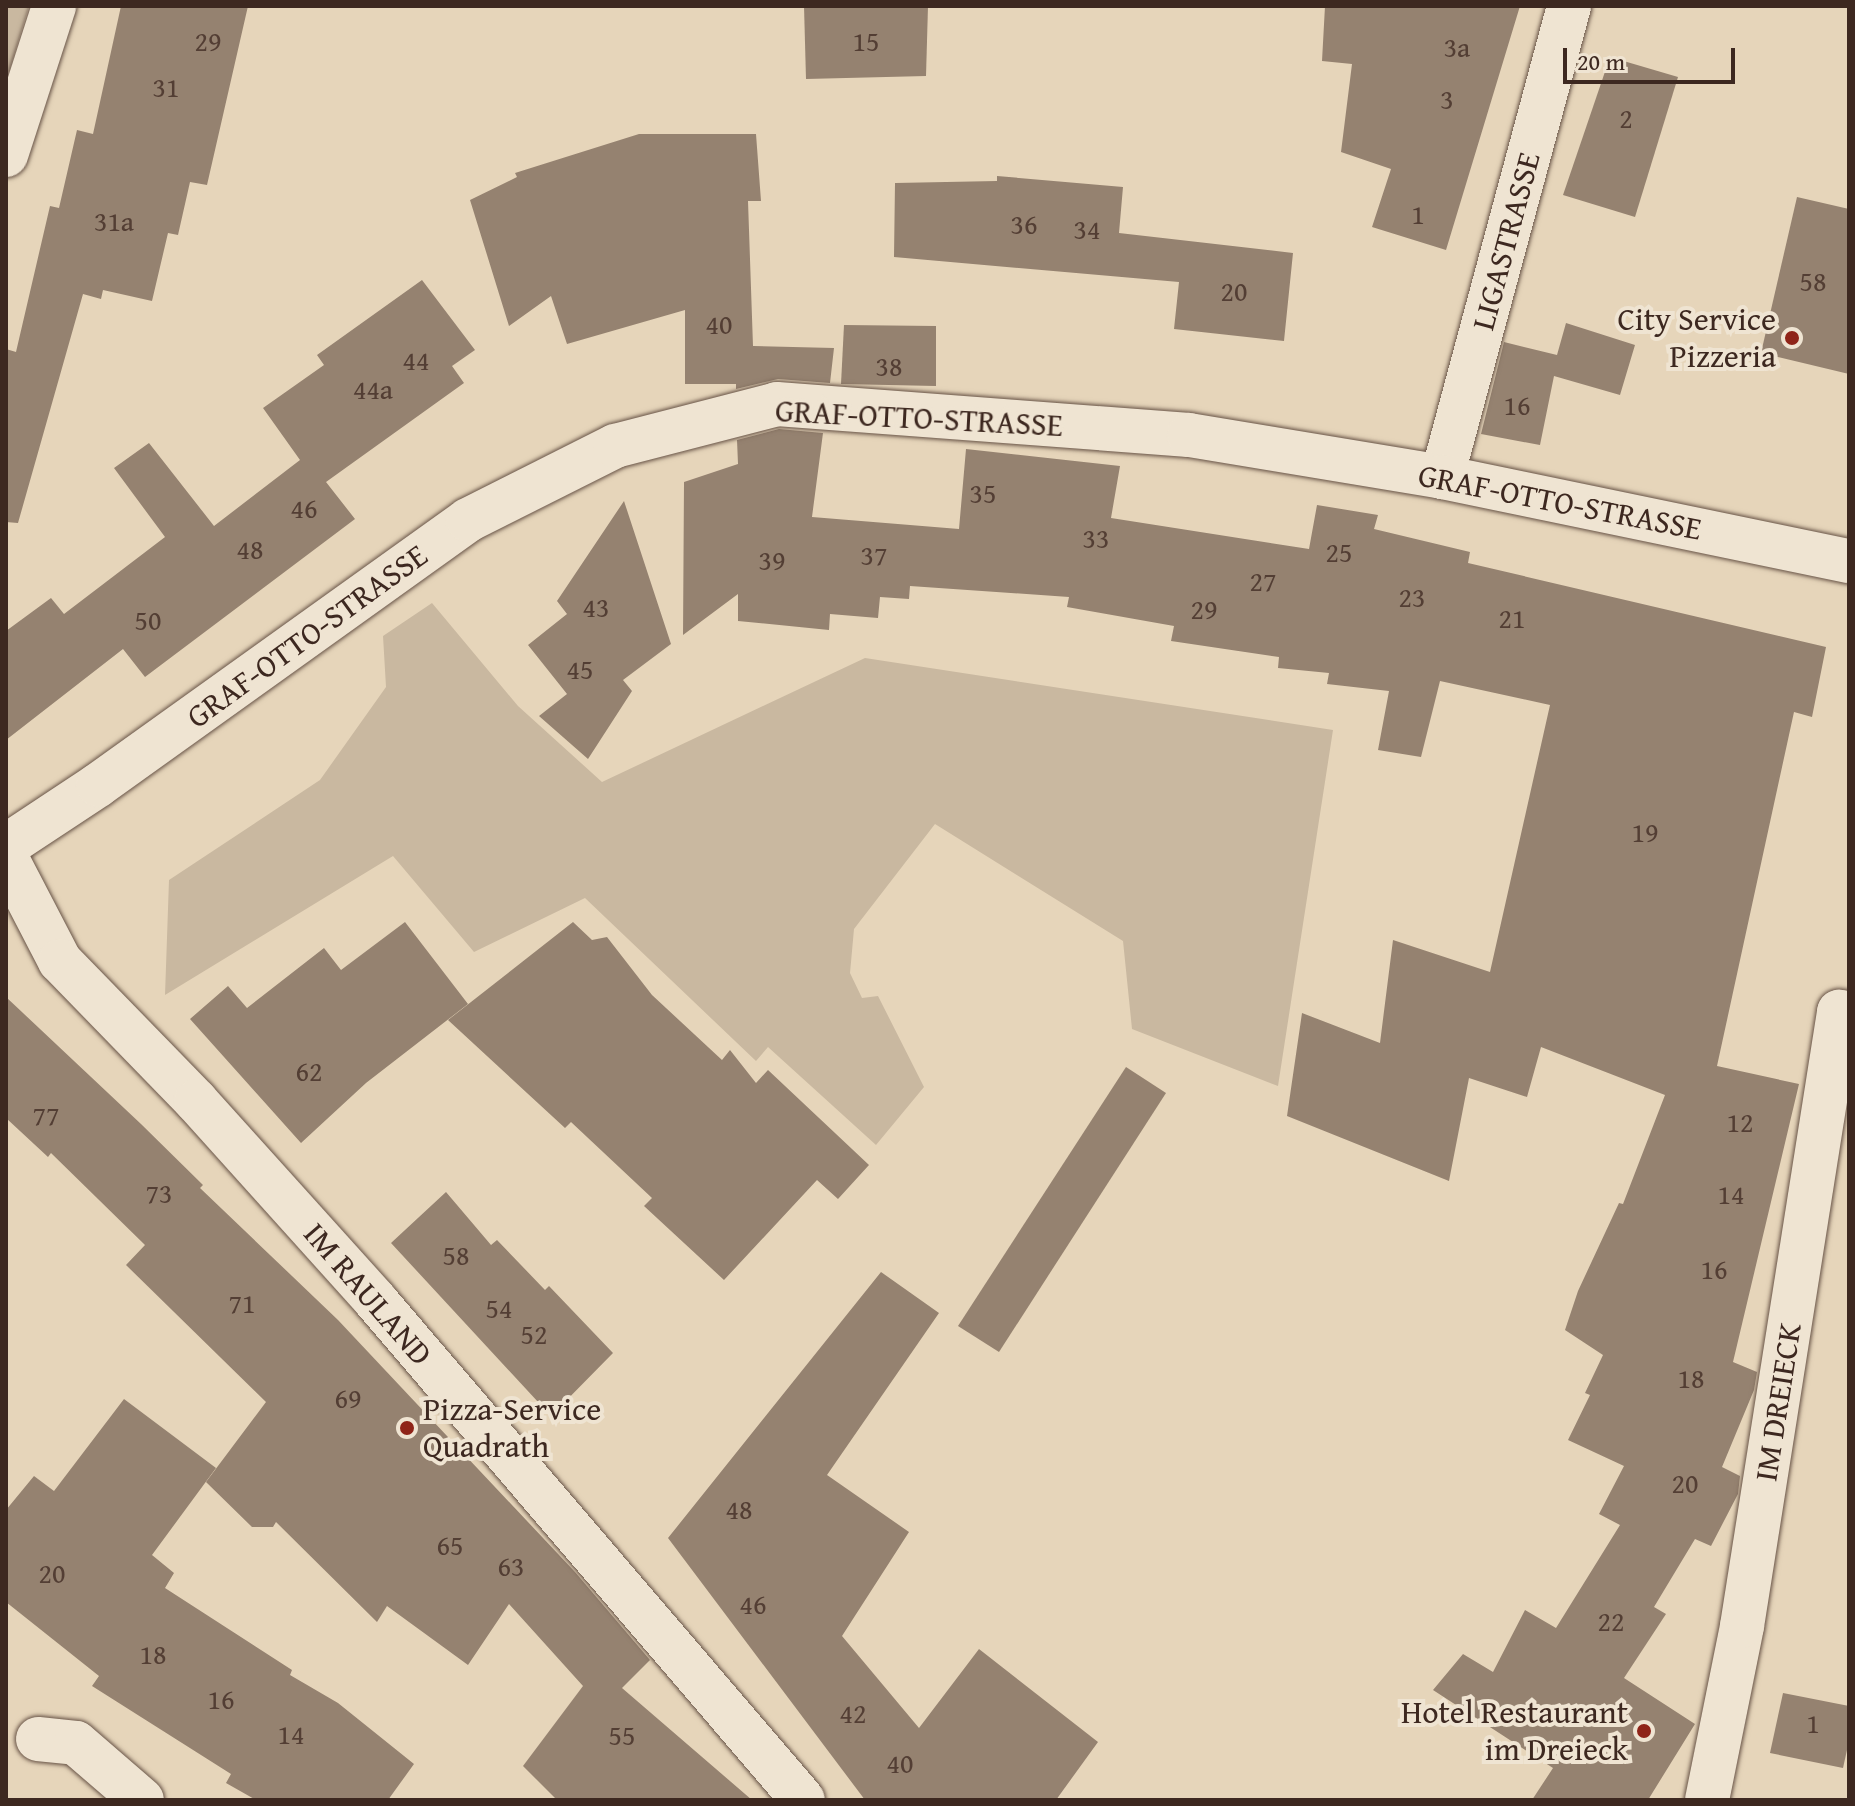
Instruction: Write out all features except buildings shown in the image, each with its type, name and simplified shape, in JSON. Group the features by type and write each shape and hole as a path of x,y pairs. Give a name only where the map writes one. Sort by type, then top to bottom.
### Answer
{"street":[{"path":"6,155 54,6"},
{"name":"LIGASTRASSE","path":"1442,477 1569,6"},
{"name":"GRAF-OTTO-STRASSE","path":"6,846 98,785 468,520 615,446 777,404 1189,435 1442,477 1849,561"},
{"name":"IM RAULAND","path":"6,857 60,961 196,1101 375,1300 803,1800"},
{"name":"IM DREIECK","path":"1707,1800 1742,1626 1839,1012 1849,1013"},
{"path":"38,1739 76,1743 142,1800"}],"shaded area":[{"path":"6,6 29,6 6,81"},
{"path":"432,603 518,706 602,782 865,658 1333,730 1278,1086 1132,1029 1123,941 935,824 854,929 850,973 862,998 878,996 924,1087 876,1145 768,1047 756,1061 585,898 474,952 393,856 165,995 169,880 320,780 386,687 383,636"}],"place":[{"name":"City Service Pizzeria","path":"1792,338"},
{"name":"Pizza-Service Quadrath","path":"407,1428"},
{"name":"Hotel Restaurant im Dreieck","path":"1644,1731"}]}
